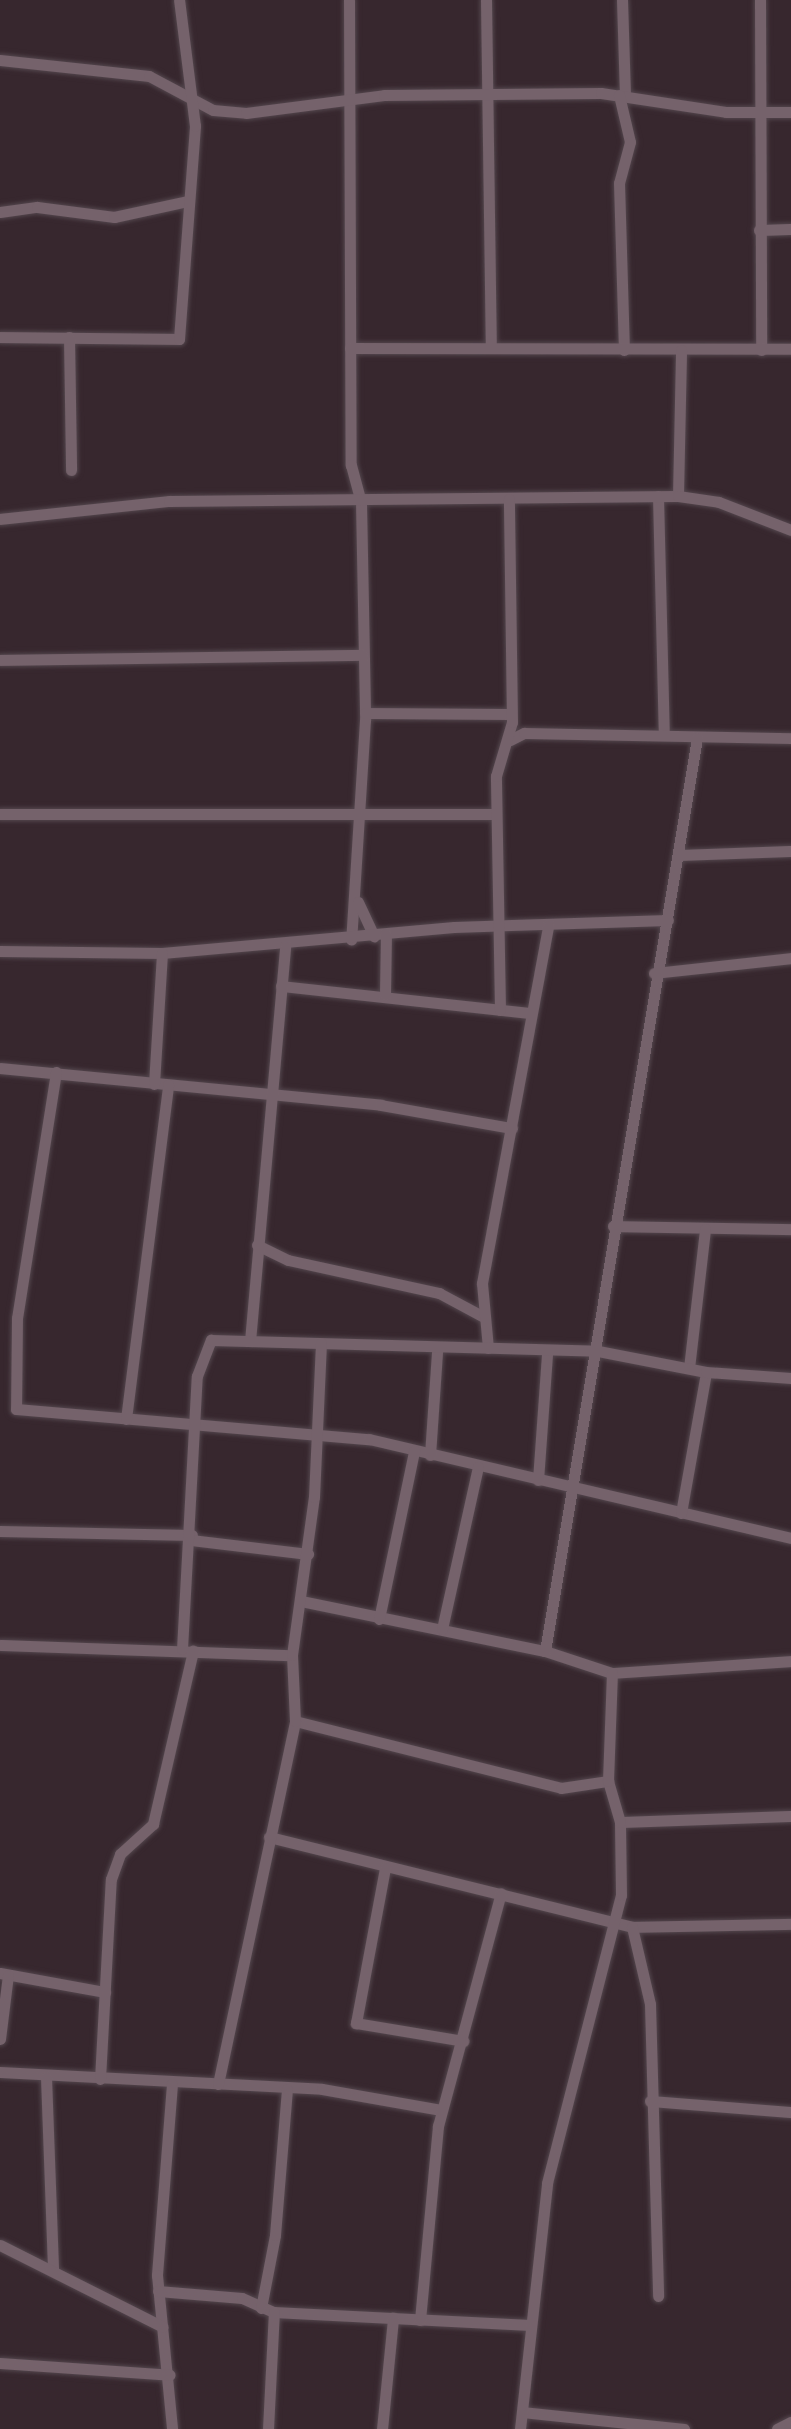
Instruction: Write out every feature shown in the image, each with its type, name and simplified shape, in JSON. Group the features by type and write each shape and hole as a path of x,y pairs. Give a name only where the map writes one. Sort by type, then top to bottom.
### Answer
{"street":[{"path":"0,337 179,339 195,101 181,53 179,0"},
{"path":"349,0 354,101 351,465 361,502 365,713 358,901 351,940"},
{"path":"486,0 490,94 491,348"},
{"path":"622,0 622,95 630,142 619,183 624,350"},
{"path":"760,0 755,113 761,350"},
{"path":"0,60 149,76 195,101 246,113 354,101 490,94 622,95 755,113 791,112"},
{"path":"0,212 37,207 114,217 188,201"},
{"path":"759,230 791,229"},
{"path":"69,337 71,470"},
{"path":"350,348 791,349"},
{"path":"678,496 681,350"},
{"path":"658,496 664,734"},
{"path":"0,519 169,501 361,502 678,496 719,502 791,530"},
{"path":"500,1010 495,814 497,770 510,740 511,718 509,499"},
{"path":"0,660 363,655"},
{"path":"365,713 511,718 524,733"},
{"path":"510,740 524,733 791,738"},
{"path":"545,1651 577,1487 591,1351 654,973 668,920 697,738"},
{"path":"0,814 495,814"},
{"path":"678,855 791,851"},
{"path":"358,901 380,935 385,995"},
{"path":"0,951 162,953 285,947 497,924 548,926 668,920"},
{"path":"488,1348 482,1316 529,1013 548,926"},
{"path":"250,1341 285,947"},
{"path":"154,1084 162,953"},
{"path":"654,973 791,958"},
{"path":"281,986 529,1013"},
{"path":"0,1068 274,1096 512,1128"},
{"path":"56,1072 27,1237 14,1371 16,1409 318,1434 414,1451 791,1538"},
{"path":"126,1419 168,1085"},
{"path":"613,1226 791,1229"},
{"path":"689,1368 705,1229"},
{"path":"257,1245 288,1260 439,1293 482,1316"},
{"path":"100,2079 115,1861 153,1824 188,1650 196,1424 204,1345 250,1341 437,1351 488,1348 547,1353 591,1351 706,1372 791,1378"},
{"path":"218,2084 295,1721 292,1655 308,1554 318,1434 321,1343"},
{"path":"430,1455 437,1351"},
{"path":"538,1480 547,1353"},
{"path":"0,1370 14,1371"},
{"path":"681,1513 706,1372"},
{"path":"379,1619 414,1451"},
{"path":"442,1629 478,1467"},
{"path":"0,1531 191,1537 308,1554"},
{"path":"301,1601 545,1651 612,1673 791,1661"},
{"path":"0,1645 292,1655"},
{"path":"520,2429 547,2183 578,2081 611,1921 621,1895 620,1822 608,1781 612,1673"},
{"path":"295,1721 561,1788 608,1781"},
{"path":"620,1822 791,1816"},
{"path":"269,1837 632,1927 791,1924"},
{"path":"385,1868 356,2023 372,2031 464,2041"},
{"path":"420,2320 441,2110 464,2041 501,1893"},
{"path":"632,1927 650,2004 650,2101 659,2168 658,2296"},
{"path":"0,2039 4,1974 105,1992"},
{"path":"0,2072 287,2089 441,2110"},
{"path":"46,2077 53,2270"},
{"path":"172,2084 158,2291 170,2375 172,2429"},
{"path":"261,2308 275,2235 287,2089"},
{"path":"650,2101 791,2112"},
{"path":"0,2245 163,2327"},
{"path":"158,2291 242,2298 274,2312 530,2325"},
{"path":"268,2429 274,2312"},
{"path":"382,2429 393,2318"},
{"path":"0,2363 170,2375"},
{"path":"522,2412 684,2429"},
{"path":"777,2429 791,2422"}]}
